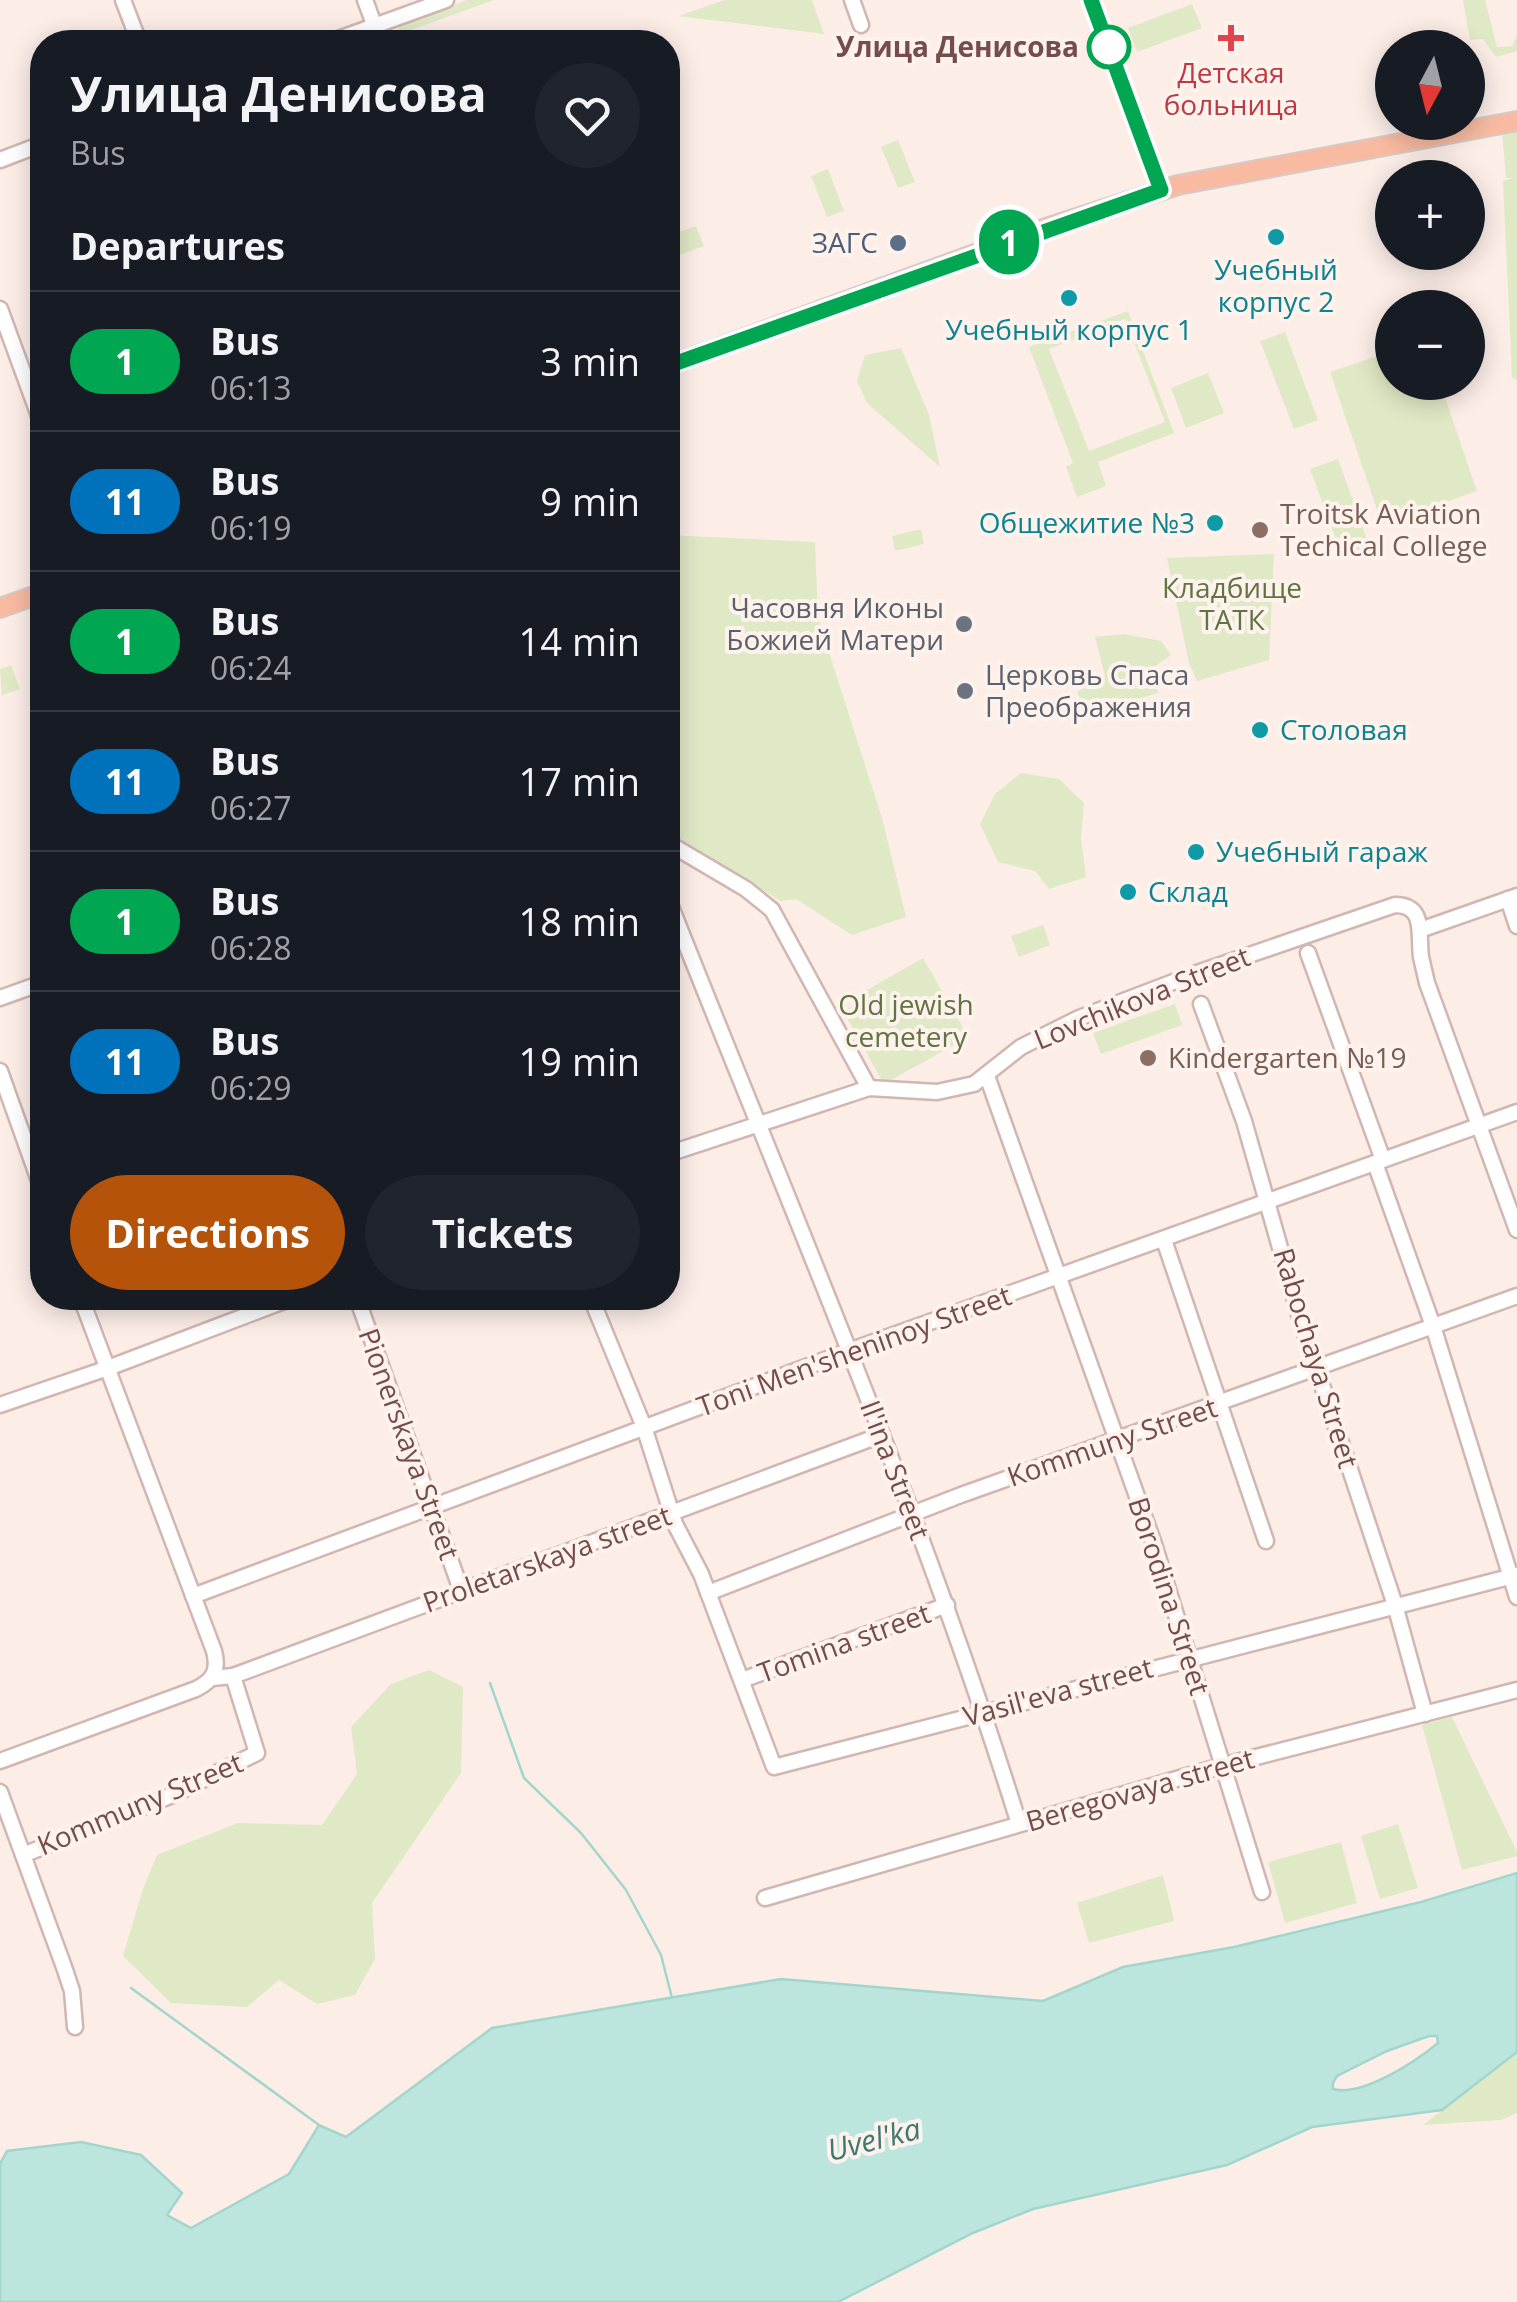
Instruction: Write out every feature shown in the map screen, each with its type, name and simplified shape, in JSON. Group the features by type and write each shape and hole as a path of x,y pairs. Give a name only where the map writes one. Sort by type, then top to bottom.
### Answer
{"main road":[{"path":"680,362 1161,190 1240,170 1517,121"},
{"path":"0,608 30,597"}],"street":[{"path":"123,0 134,30"},
{"path":"365,0 373,30"},
{"path":"378,30 446,0"},
{"path":"852,0 861,26"},
{"path":"1091,0 1161,190"},
{"path":"0,160 30,149"},
{"path":"0,308 30,391"},
{"path":"680,850 746,888 772,910 869,1088"},
{"path":"1517,926 1513,898 1420,930 1427,983 1517,1230"},
{"name":"Lovchikova Street","path":"680,1150 869,1088 937,1092 974,1084 1021,1048 1080,1018 1395,905 1415,910 1420,930"},
{"name":"Il'ina Street","path":"680,929 913,1515 984,1712 1019,1824"},
{"path":"1308,953 1433,1326 1514,1576 1517,1597"},
{"path":"0,998 30,987"},
{"name":"Rabochaya Street","path":"1200,1004 1230,1079 1269,1201 1302,1325 1395,1605 1425,1714"},
{"path":"0,1072 30,1156"},
{"name":"Borodina Street","path":"987,1076 1191,1658 1262,1892"},
{"name":"Toni Men'sheninoy Street","path":"193,1596 849,1351 1517,1112"},
{"name":"Kommuny Street","path":"1164,1240 1266,1541"},
{"name":"Kommuny Street","path":"708,1593 1116,1440 1517,1296"},
{"path":"86,1310 214,1651 214,1675"},
{"path":"0,1405 260,1310"},
{"name":"Pionerskaya Street","path":"362,1310 461,1590"},
{"path":"596,1310 644,1426 672,1512 742,1680"},
{"name":"Proletarskaya street","path":"0,1761 196,1689 214,1675 233,1676 881,1435"},
{"name":"Vasil'eva street","path":"742,1680 774,1766 1514,1576"},
{"name":"Tomina street","path":"742,1680 947,1605"},
{"name":"Kommuny Street","path":"23,1855 170,1796 257,1754 233,1676"},
{"name":"Beregovaya street","path":"765,1898 1225,1765 1517,1690"},
{"path":"0,1792 68,1979 75,2027"}],"green space":[{"path":"467,0 494,0 411,30 398,30 397,26"},
{"path":"725,0 812,0 824,34 678,16"},
{"path":"1463,0 1485,0 1497,47 1512,46 1517,35 1517,51 1496,57 1485,42 1485,30 1468,30"},
{"path":"1192,4 1202,28 1137,52 1128,28"},
{"path":"1517,130 1517,380 1512,377 1503,181 1512,178 1506,178 1502,133"},
{"path":"898,140 915,182 898,188 881,147"},
{"path":"828,169 844,211 827,217 811,176"},
{"path":"696,226 704,246 680,255 680,232"},
{"path":"1128,311 1174,433 1098,462 1106,486 1077,497 1066,467 1073,463 1029,347","holes":["1125,319 1165,422 1089,451 1049,349"]},
{"path":"1285,332 1318,420 1294,429 1260,341"},
{"path":"901,348 929,415 940,467 867,403 857,381 865,355"},
{"path":"1375,357 1375,400 1446,400 1477,491 1382,524 1330,372"},
{"path":"1208,373 1224,413 1186,428 1171,388"},
{"path":"1338,459 1370,548 1343,558 1310,469"},
{"path":"921,529 924,544 895,551 892,536"},
{"path":"680,536 815,542 818,618 882,818 906,917 852,935 796,899 781,901 680,841"},
{"name":"Кладбище ТАТК","path":"1274,554 1269,660 1197,681 1189,663 1167,558"},
{"path":"1124,634 1161,641 1171,655 1154,667 1158,693 1088,713 1077,692 1105,676 1095,637"},
{"path":"11,665 20,689 2,695 0,669"},
{"path":"1021,773 1059,779 1084,803 1081,839 1086,877 1049,889 1035,871 998,862 980,824 995,794"},
{"path":"1043,925 1050,945 1019,957 1011,936"},
{"name":"Old jewish cemetery","path":"923,958 968,1037 884,1084 843,1011 863,1000 860,994"},
{"path":"1175,1004 1182,1025 1101,1054 1093,1033"},
{"path":"429,1670 463,1687 461,1773 372,1903 375,1959 355,1995 317,2004 279,1980 247,2007 171,2003 123,1956 157,1855 238,1823 322,1825 357,1774 351,1727 391,1684"},
{"path":"1452,1717 1517,1856 1462,1870 1422,1725"},
{"path":"1398,1824 1418,1888 1380,1899 1361,1836"},
{"path":"1341,1842 1357,1903 1285,1923 1268,1862"},
{"path":"1163,1875 1174,1921 1089,1943 1077,1903"},
{"path":"1517,2052 1517,2113 1501,2120 1423,2125"}],"water":[{"name":"Uvel'ka","path":"1517,1873 1517,2052 1442,2110 1312,2127 1227,2165 1033,2209 973,2233 838,2302 0,2302 0,2164 7,2151 81,2142 141,2155 182,2193 167,2215 191,2228 289,2174 319,2125 346,2137 492,2028 781,1979 1043,2001 1123,1967 1234,1947 1421,1902","holes":["1437,2036 1438,2043 1388,2076 1358,2088 1333,2089 1337,2076 1387,2051"]}],"waterway":[{"path":"490,1683 524,1778 581,1833 626,1890 661,1955 672,1998"},
{"path":"131,1988 319,2125"}],"bus line":[{"name":"1","path":"680,362 1161,190 1091,0"}],"place":[{"name":"Детская больница","path":"1231,38"},
{"name":"Улица Денисова","path":"1109,47"},
{"name":"Учебный корпус 2","path":"1276,237"},
{"name":"ЗАГС","path":"898,243"},
{"name":"Учебный корпус 1","path":"1069,298"},
{"name":"Общежитие №3","path":"1215,523"},
{"name":"Troitsk Aviation Techical College","path":"1260,530"},
{"name":"Часовня Иконы Божией Матери","path":"964,624"},
{"name":"Церковь Спаса Преображения","path":"965,691"},
{"name":"Столовая","path":"1260,730"},
{"name":"Учебный гараж","path":"1196,852"},
{"name":"Склад","path":"1128,892"},
{"name":"Kindergarten №19","path":"1148,1058"}]}
